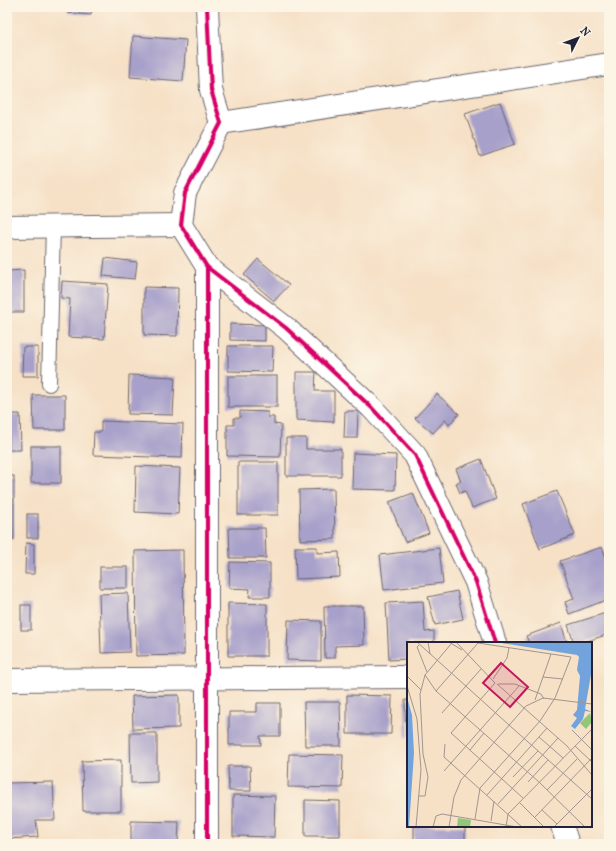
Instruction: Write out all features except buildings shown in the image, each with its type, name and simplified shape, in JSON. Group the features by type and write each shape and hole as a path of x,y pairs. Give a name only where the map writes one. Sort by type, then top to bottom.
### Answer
{"street":[{"path":"207,7 211,90 221,123 185,193 182,225 207,268 286,328 372,408 415,455 476,582 495,642"},
{"path":"221,123 609,64"},
{"path":"7,227 182,225"},
{"path":"207,268 207,844"},
{"path":"7,680 407,677"},
{"path":"562,827 568,844"}],"lane":[{"path":"49,384 53,226"}],"cycle path":[{"path":"207,7 211,90 221,123 185,193 181,225 207,267 286,328 372,408 415,455 476,582 495,642"},
{"path":"207,267 207,844"}]}
